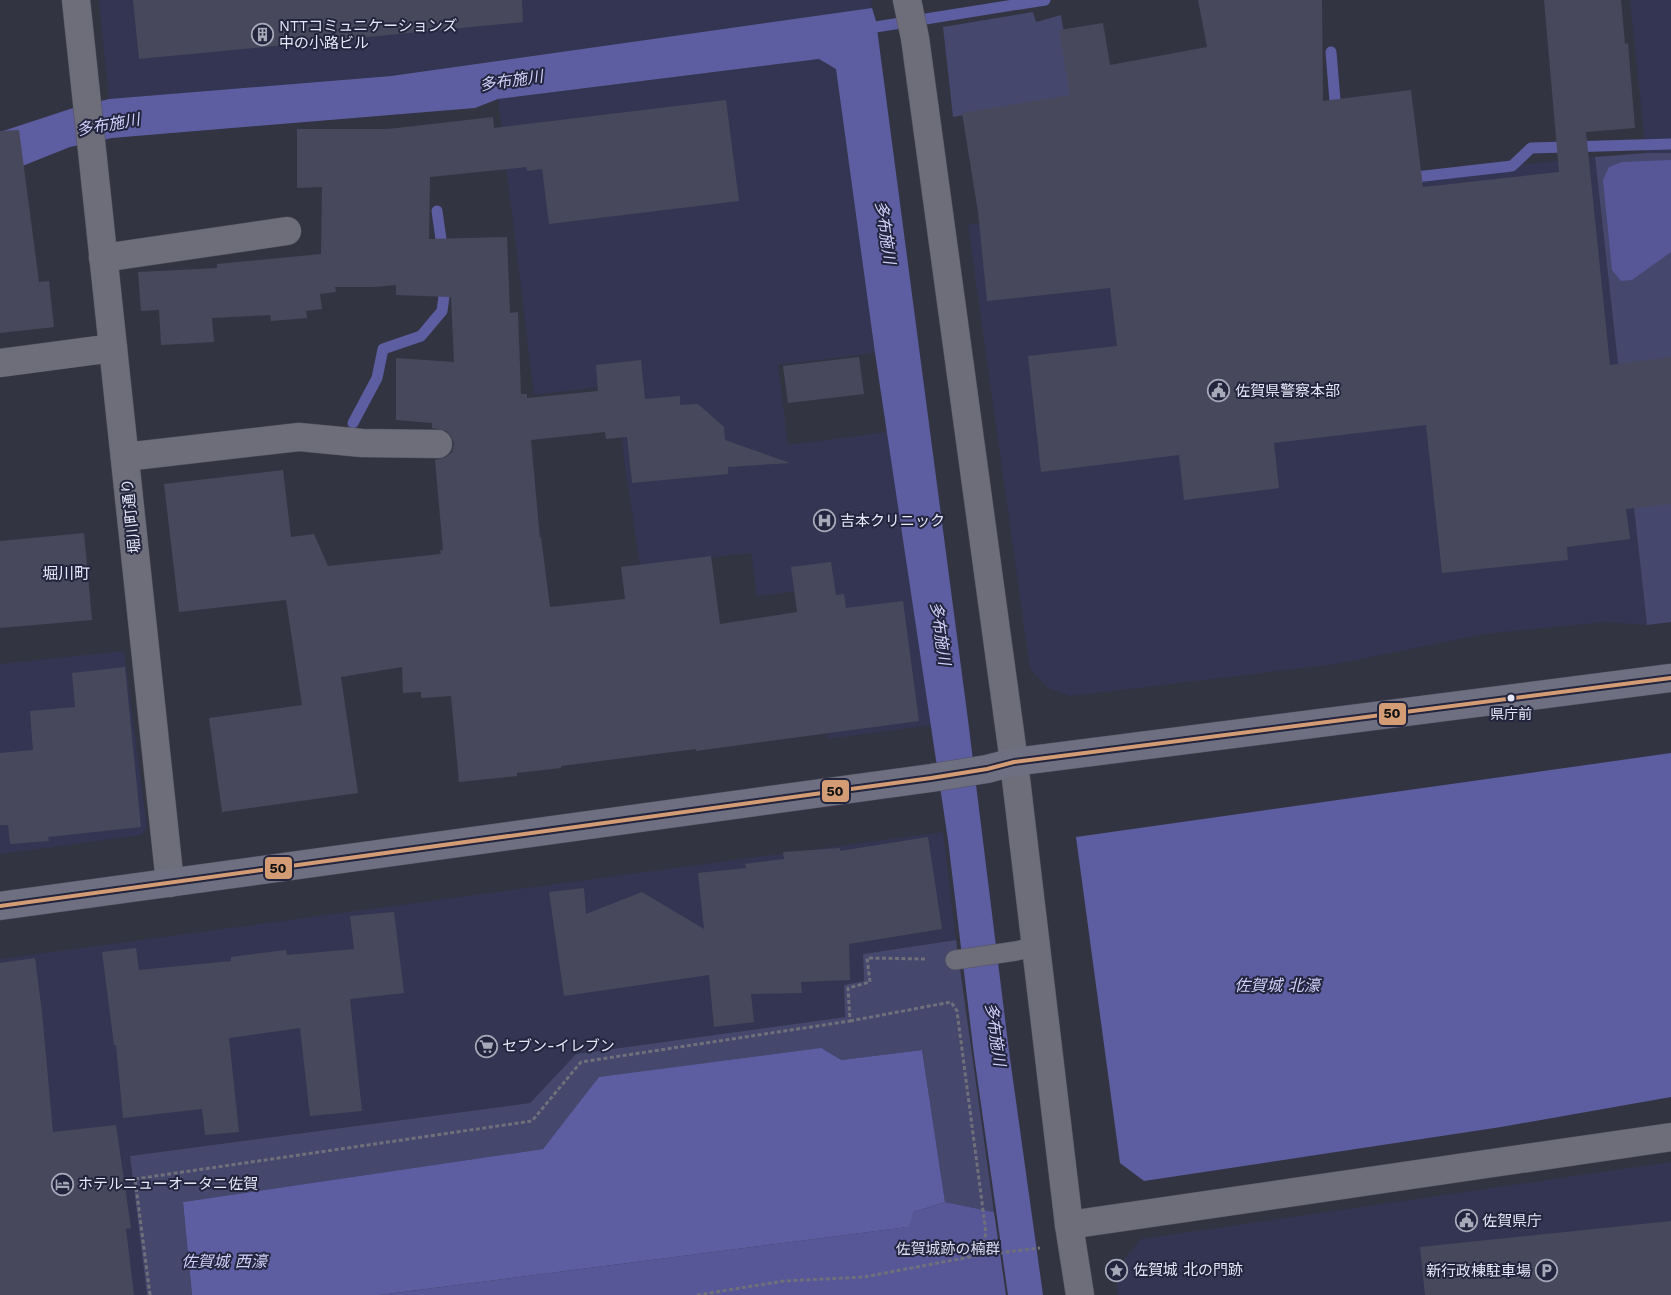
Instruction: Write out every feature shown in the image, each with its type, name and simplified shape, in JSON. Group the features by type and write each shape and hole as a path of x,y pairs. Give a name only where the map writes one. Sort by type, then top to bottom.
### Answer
{"highway":[{"path":"0,906 931,778 987,769 1014,762 1671,678"}],"street":[{"name":"堀川町通り","path":"76,0 170,883"},
{"path":"907,0 915,38 1014,762 1069,1225 1080,1295"},
{"path":"103,258 288,231"},
{"path":"0,363 113,348"},
{"path":"125,457 299,437 362,443 438,444"},
{"path":"1069,1225 1671,1137"}],"lane":[{"path":"955,960 1036,946"}],"path":[{"path":"850,1021 848,988 870,982 868,958 955,960"},
{"path":"150,1295 136,1179 532,1121 581,1062 850,1021 951,1002 957,1011 986,1234 980,1254"},
{"path":"698,1295 784,1281 864,1278 980,1254 1046,1247"}],"shaded area":[{"path":"99,0 871,0 872,8 391,76 109,99"},
{"path":"1630,0 1671,0 1671,153 1646,153"},
{"path":"1033,12 1036,22 1061,15 1074,96 953,117 943,27"},
{"path":"819,59 836,69 875,353 778,365 788,445 887,432 932,725 828,739 807,590 757,596 751,553 640,565 624,459 618,385 534,395 498,99"},
{"path":"1671,153 1671,622 1647,625 1595,157"},
{"path":"1595,157 1647,625 1605,622 1484,634 1336,664 1071,696 1048,688 1030,669 968,225"},
{"path":"124,651 147,828 141,835 0,854 0,664"},
{"path":"943,832 956,940 863,954 864,981 844,985 845,1017 576,1054 530,1103 130,1156 147,1295 0,1295 0,959"},
{"path":"956,940 994,1212 945,1202 922,1050 841,1060 600,1077 543,1149 183,1202 192,1295 147,1295 130,1156 530,1103 576,1054 845,1017 844,985 864,981 863,954"},
{"name":"佐賀県庁","path":"1671,1162 1671,1295 1118,1295 1118,1267 1141,1239"}],"green space":[{"path":"1671,160 1671,252 1632,280 1621,281 1612,270 1603,180 1609,167 1622,162"},
{"name":"佐賀城跡の楠群","path":"945,1202 994,1212 1006,1295 379,1295 907,1227 914,1212"}],"water":[{"name":"多布施川","path":"872,8 876,21 968,720 1009,1051 1043,1295 1008,1295 974,1055 948,840 875,353 836,69 819,59 498,99 475,108 112,138 70,147 0,175 0,132 70,109 109,99 391,76"},
{"name":"佐賀城 北濠","path":"1671,753 1671,1097 1501,1127 1144,1181 1120,1163 1076,837"},
{"name":"佐賀城 西濠","path":"821,1048 841,1060 922,1050 945,1202 914,1212 908,1227 379,1295 192,1295 183,1202 543,1149 599,1077"}],"building":[{"name":"NTTコミュニケーションズ 中の小路ビル","path":"133,0 522,0 523,22 139,59"},
{"path":"1198,0 1322,0 1323,101 1411,90 1423,187 1559,172 1544,0 1621,0 1625,44 1628,43 1635,128 1586,132 1610,365 1671,357 1671,504 1626,509 1630,539 1567,547 1568,560 1442,573 1426,425 1274,443 1279,488 1184,500 1179,455 1041,472 1028,356 1117,346 1110,288 987,301 978,212 962,113 1070,95 1059,30 1103,23 1110,65 1207,47"},
{"path":"726,100 739,201 549,224 542,169 527,171 526,167 430,177 429,239 507,237 510,313 518,312 521,394 527,394 527,398 598,391 596,365 641,360 645,399 680,396 680,405 698,404 724,427 725,440 790,463 728,467 728,474 632,483 627,437 606,439 605,432 531,440 540,538 550,607 625,599 621,567 711,556 720,624 797,612 791,567 831,562 836,595 844,594 846,608 903,601 919,721 696,751 696,749 561,766 561,768 517,773 517,776 459,782 451,696 421,698 421,692 403,693 402,667 341,677 358,793 222,812 209,718 302,705 286,600 179,612 164,484 283,470 291,537 314,534 328,566 441,554 440,550 443,550 435,460 446,457 452,452 454,444 451,436 446,431 432,428 432,423 396,420 396,358 454,362 451,297 396,295 396,285 335,287 336,292 320,294 322,309 306,311 307,318 271,321 270,315 212,318 214,342 161,345 159,310 141,311 138,272 217,268 217,264 321,254 322,187 297,188 297,129 388,129 493,117 494,128"},
{"path":"19,130 39,282 49,281 54,327 0,333 0,131"},
{"path":"859,357 864,394 788,403 783,366"},
{"path":"84,533 92,620 0,628 0,541"},
{"path":"125,667 141,827 48,837 49,841 10,844 8,825 0,825 0,753 33,750 30,711 75,707 72,673"},
{"path":"928,837 942,929 849,944 850,980 801,982 802,993 751,994 754,1022 714,1027 709,975 564,996 549,892 584,888 586,914 642,892 704,929 698,873 746,868 745,864 784,859 783,852 840,848 840,851"},
{"path":"394,912 404,993 350,999 362,1111 310,1116 300,1028 229,1038 239,1132 205,1135 202,1109 123,1118 116,1045 114,1045 102,952 136,948 139,970 231,961 231,957 286,950 287,955 354,949 350,916"},
{"name":"ホテルニューオータニ佐賀","path":"35,958 53,1132 116,1125 131,1228 126,1229 134,1295 0,1295 0,963"},
{"name":"新行政棟駐車場","path":"1671,1221 1671,1295 1425,1295 1420,1247"}],"waterway":[{"path":"863,29 1045,0"},
{"path":"1331,52 1336,113"},
{"path":"1407,178 1512,166 1531,148 1671,144"},
{"path":"437,211 443,253"},
{"path":"353,423 377,378 383,349 421,336 442,311 446,281"}],"transit line":[{"name":"50","path":"0,906 931,778 987,769 1014,762 1671,678"}],"place":[{"name":"NTTコミュニケーションズ 中の小路ビル","path":"263,35"},
{"name":"佐賀県警察本部","path":"1219,391"},
{"name":"吉本クリニック","path":"824,521"},
{"name":"県庁前","path":"1511,698"},
{"name":"セブン-イレブン","path":"486,1046"},
{"name":"ホテルニューオータニ佐賀","path":"62,1184"},
{"name":"佐賀県庁","path":"1466,1221"},
{"name":"佐賀城 北の門跡","path":"1117,1270"},
{"name":"新行政棟駐車場","path":"1547,1271"}],"district":[{"name":"堀川町","path":"66,573"}]}
